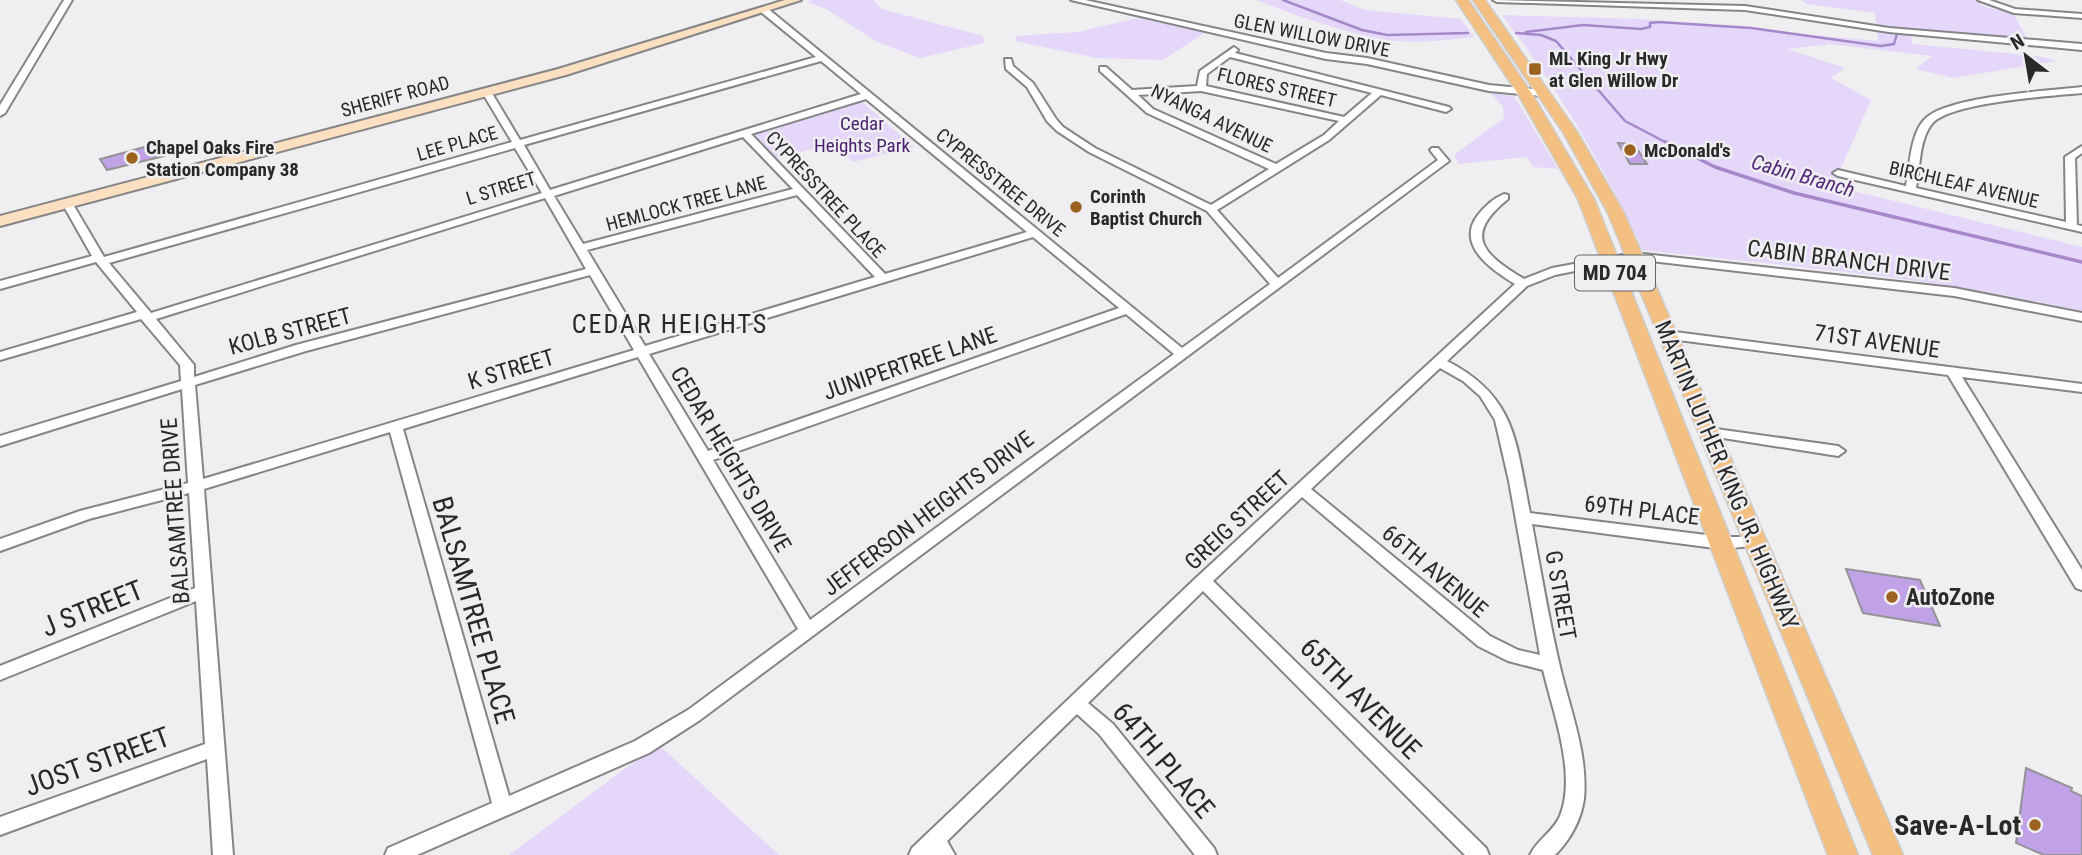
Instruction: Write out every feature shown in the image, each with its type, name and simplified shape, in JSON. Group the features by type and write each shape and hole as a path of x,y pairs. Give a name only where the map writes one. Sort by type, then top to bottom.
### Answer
{"main road":[{"name":"SHERIFF ROAD","path":"0,220 487,92 796,0"},
{"path":"1463,0 1473,4 1493,33 1505,39"},
{"name":"MARTIN LUTHER KING JR. HIGHWAY","path":"1463,0 1525,94 1582,191 1843,855"},
{"name":"MARTIN LUTHER KING JR. HIGHWAY","path":"1479,0 1544,93 1597,177 1634,256 1888,855"}],"street":[{"path":"0,113 68,0"},
{"name":"GLEN WILLOW DRIVE","path":"1075,0 1250,39 1525,94 1544,93"},
{"path":"1497,0 1635,2 1729,8 1889,30 2082,47"},
{"path":"1722,0 1729,8"},
{"path":"1982,0 2014,11 2082,16"},
{"name":"CYPRESSTREE DRIVE","path":"764,10 1182,354"},
{"path":"1201,88 1203,74 1250,39"},
{"path":"1229,54 1380,90 1446,109"},
{"name":"LEE PLACE","path":"0,285 101,260 821,58"},
{"path":"1008,61 1009,67 1035,92 1052,121 1068,135 1092,150 1210,209 1276,284"},
{"name":"NYANGA AVENUE","path":"1103,69 1153,113 1276,168"},
{"name":"FLORES STREET","path":"1129,93 1201,88 1345,120"},
{"path":"1210,209 1328,136 1380,90"},
{"path":"1911,189 1927,124 1937,114 1975,103 2082,90"},
{"name":"CEDAR HEIGHTS DRIVE","path":"487,92 808,632"},
{"name":"L STREET","path":"0,356 145,316 867,95"},
{"name":"CYPRESSTREE PLACE","path":"745,133 882,278"},
{"path":"2077,228 2077,178 2070,157 2082,149"},
{"name":"JEFFERSON HEIGHTS DRIVE","path":"396,855 656,740 808,632 1444,161 1435,150"},
{"name":"BIRCHLEAF AVENUE","path":"1838,173 2077,228"},
{"name":"HEMLOCK TREE LANE","path":"581,248 799,191"},
{"path":"1504,197 1482,216 1476,237 1493,267 1523,283"},
{"name":"BALSAMTREE DRIVE","path":"67,203 101,260 186,362 223,855"},
{"name":"K STREET","path":"0,545 85,515 197,486 1034,233"},
{"name":"CABIN BRANCH DRIVE","path":"1611,263 1634,256 1954,292 2082,317"},
{"name":"GREIG STREET","path":"919,855 940,847 1076,703 1523,283 1552,272 1611,263"},
{"name":"KOLB STREET","path":"0,441 189,381 594,270"},
{"name":"JUNIPERTREE LANE","path":"706,457 1128,309"},
{"name":"71ST AVENUE","path":"1667,335 2082,388"},
{"name":"G STREET","path":"1439,362 1470,380 1496,406 1507,439 1524,519 1575,776 1574,800 1560,836 1540,855"},
{"path":"1953,372 2082,584"},
{"name":"BALSAMTREE PLACE","path":"395,426 503,808"},
{"path":"1709,432 1838,451"},
{"name":"66TH AVENUE","path":"1303,490 1484,641 1514,656 1551,665"},
{"name":"69TH PLACE","path":"1524,519 1722,543 1755,541"},
{"name":"65TH AVENUE","path":"1203,581 1479,855"},
{"name":"J STREET","path":"0,673 204,591"},
{"name":"64TH PLACE","path":"1076,703 1106,729 1207,855"},
{"name":"JOST STREET","path":"0,826 213,749"}],"green space":[{"path":"873,0 882,9 983,36 984,43 920,58 877,42 826,9 807,2"},
{"path":"1256,0 1340,0 1365,10 1461,19 1474,37 1420,42 1387,40 1321,23"},
{"path":"1801,0 1975,0 1985,7 2013,13 2028,40 1911,29 1912,44 2037,56 2057,61 1953,78 1916,69 1932,56 1830,44 1788,49 1845,68 1831,78 1871,100 1833,186 2082,247 2082,312 1919,281 1643,250 1579,129 1502,15 1641,19 1878,41 1875,13 1806,4"},
{"path":"1137,18 1206,32 1163,60 1096,58 1015,41 1016,36 1078,32"},
{"path":"1491,93 1514,96 1558,169 1533,167 1527,157 1459,164 1454,155 1504,118 1503,107"},
{"name":"Cedar Heights Park","path":"861,101 914,147 853,162 834,144 776,158 754,134"},
{"path":"660,746 779,855 509,855 623,770"}],"building":[{"name":"McDonald's","path":"1618,143 1634,144 1647,164 1630,164"},
{"name":"Chapel Oaks Fire Station Company 38","path":"156,144 164,156 107,170 100,159"},
{"name":"AutoZone","path":"1846,569 1920,580 1940,626 1863,613"},
{"path":"2026,768 2072,788 2071,791 2082,796 2082,855 2044,855 2016,843"}],"waterway":[{"name":"Cabin Branch","path":"1283,0 1362,30 1387,35 1468,33"},
{"path":"1526,32 1583,25 1641,29 1650,27 1650,23 1659,22 1751,28 1881,46 1894,44 1897,34"},
{"name":"Cabin Branch","path":"1516,33 1541,35 1556,41 1625,121 1669,144"},
{"name":"Cabin Branch","path":"1666,142 1715,167 1794,193 2082,262"}],"place":[{"name":"ML King Jr Hwy at Glen Willow Dr","path":"1535,69"},
{"name":"McDonald's","path":"1630,150"},
{"name":"Chapel Oaks Fire Station Company 38","path":"132,158"},
{"name":"Corinth Baptist Church","path":"1076,207"},
{"name":"AutoZone","path":"1892,597"},
{"name":"Save-A-Lot","path":"2035,825"}],"district":[{"name":"CEDAR HEIGHTS","path":"670,324"}]}
